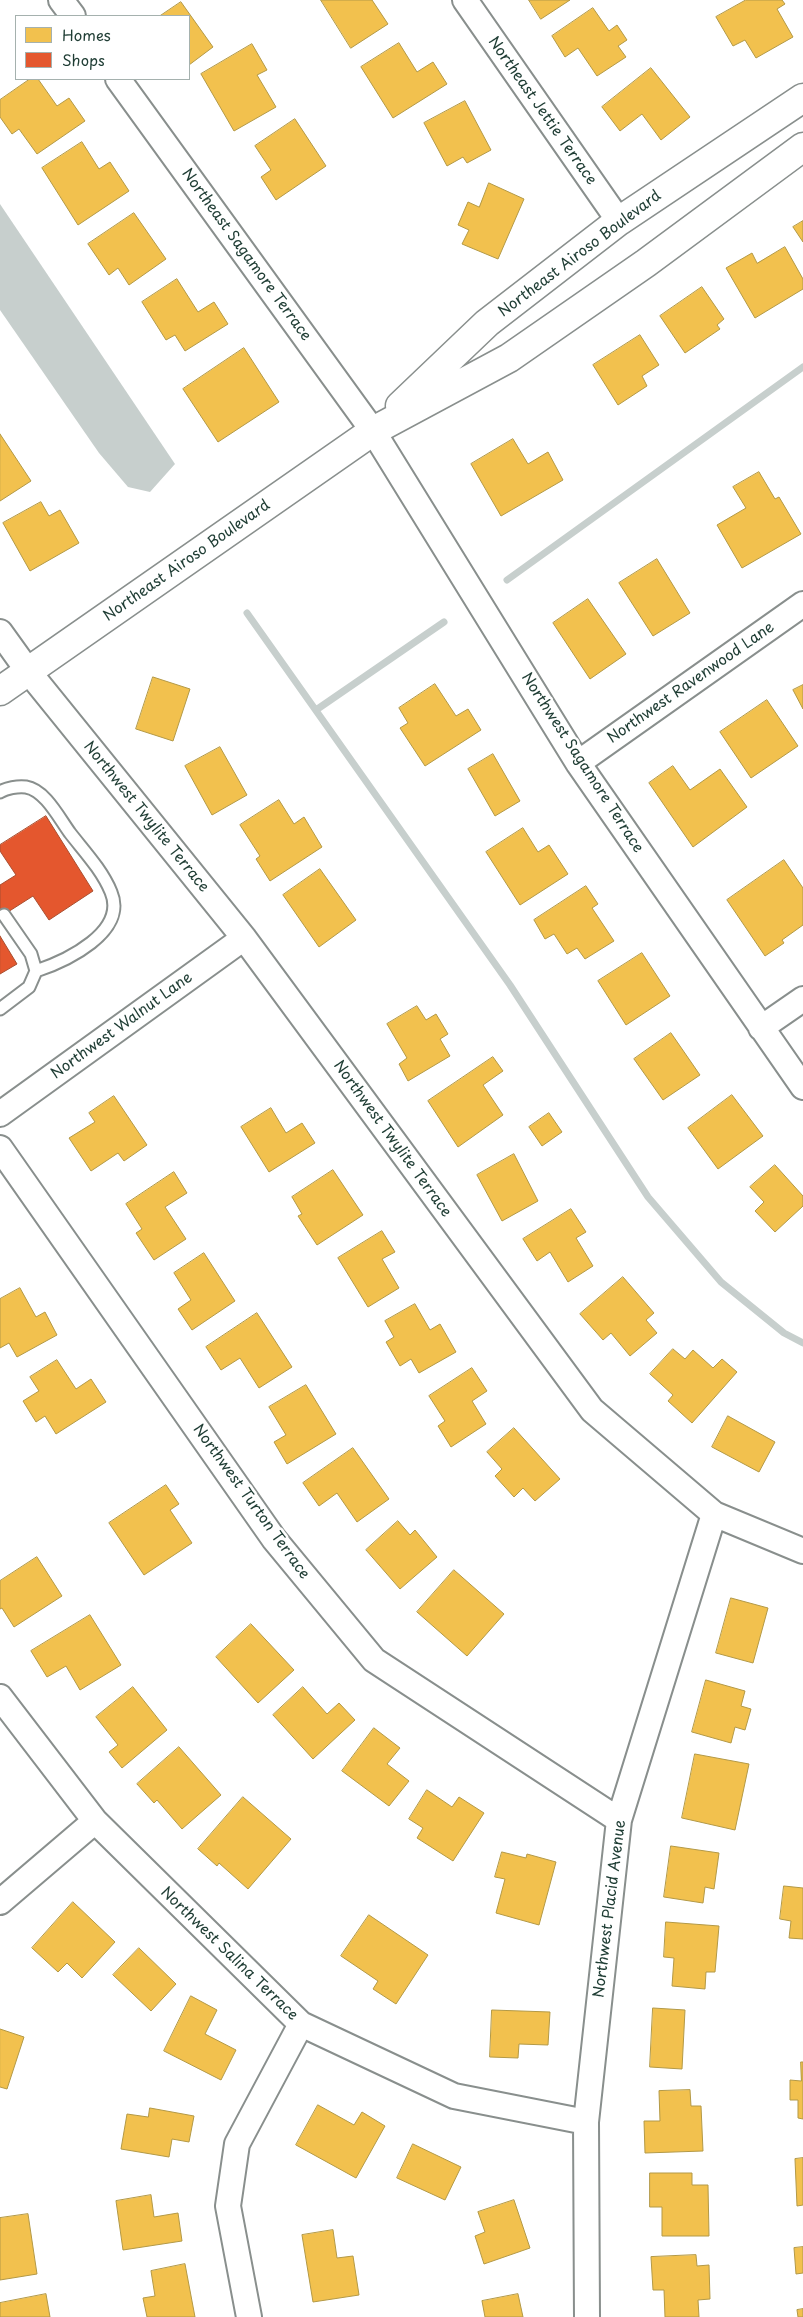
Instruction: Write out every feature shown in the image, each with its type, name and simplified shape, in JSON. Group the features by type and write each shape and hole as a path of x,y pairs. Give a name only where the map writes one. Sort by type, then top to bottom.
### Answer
{"main road":[{"name":"Northeast Airoso Boulevard","path":"373,432 487,323 619,221 803,98"},
{"name":"Northeast Airoso Boulevard","path":"0,691 373,432 508,358 646,263 803,147"}],"street":[{"path":"61,0 72,15"},
{"name":"Northeast Jettie Terrace","path":"465,0 619,221"},
{"name":"Northeast Sagamore Terrace","path":"119,80 373,432"},
{"name":"Northwest Sagamore Terrace","path":"373,432 578,762 803,1087"},
{"name":"Northwest Ravenwood Lane","path":"578,762 803,604"},
{"name":"Northwest Twylite Terrace","path":"0,632 28,671 244,938 592,1410 714,1514 803,1551"},
{"name":"Northwest Walnut Lane","path":"0,1114 244,938"},
{"path":"761,1028 803,998"},
{"name":"Northwest Turton Terrace","path":"0,1148 274,1539 374,1660 619,1820"},
{"name":"Northwest Placid Avenue","path":"587,2317 586,2122 619,1820 714,1514"},
{"name":"Northwest Salina Terrace","path":"0,1697 95,1821 301,2024 454,2096 586,2122"},
{"path":"0,1902 95,1821"},
{"path":"250,2317 228,2206 237,2144 301,2024"}],"lane":[{"path":"0,792 5,789 26,787 42,796 96,867 112,893 114,911 107,928 72,957 36,971"},
{"path":"0,1009 29,987 36,971 31,954 4,915"}],"shaded area":[{"path":"0,204 175,464 150,492 128,487 99,453 0,310"}],"building: Homes":[{"path":"321,0 372,0 388,24 351,48"},
{"path":"529,0 570,0 541,19"},
{"path":"746,0 782,0 785,4 777,9 793,37 756,58 745,40 733,46 716,17"},
{"path":"181,2 213,47 190,64 190,15 162,15"},
{"path":"593,8 609,31 617,25 627,40 618,46 626,57 597,76 578,48 565,57 552,36"},
{"path":"399,43 417,72 433,62 447,84 393,118 361,67"},
{"path":"252,44 267,70 257,75 276,107 234,131 201,74"},
{"path":"651,68 690,117 661,140 642,114 620,131 602,107"},
{"path":"29,80 39,80 57,106 69,98 85,121 37,154 19,129 12,134 0,117 0,100"},
{"path":"465,101 491,150 467,163 463,157 447,166 424,123"},
{"path":"295,119 326,166 276,200 261,177 271,170 255,146"},
{"path":"82,142 99,169 110,162 129,191 78,225 42,168"},
{"path":"489,183 524,199 498,259 462,244 469,230 458,225 468,202 479,207"},
{"path":"134,213 166,259 129,285 118,268 109,275 88,244"},
{"path":"803,221 803,242 793,227"},
{"path":"785,247 803,279 803,289 755,318 726,268 752,253 757,263"},
{"path":"177,279 198,312 214,302 228,324 185,351 175,335 166,340 142,302"},
{"path":"702,287 724,319 717,325 720,329 685,353 660,316"},
{"path":"640,335 659,365 642,376 647,386 618,405 593,365"},
{"path":"244,348 279,402 218,442 183,389"},
{"path":"0,434 31,481 0,501"},
{"path":"513,439 528,464 548,452 563,480 501,516 471,464"},
{"path":"759,472 775,499 779,497 801,534 742,568 717,525 746,508 733,487"},
{"path":"41,502 49,516 60,510 79,543 30,571 3,523"},
{"path":"657,559 690,613 653,636 619,583"},
{"path":"588,599 626,654 590,679 553,623"},
{"path":"153,677 190,689 173,741 136,729"},
{"path":"435,684 456,716 468,709 481,730 425,766 400,728 408,723 399,708"},
{"path":"803,685 803,709 793,690"},
{"path":"767,700 798,746 751,778 720,732"},
{"path":"220,747 247,795 212,815 185,766"},
{"path":"493,754 520,801 495,816 468,769"},
{"path":"673,766 690,790 720,769 747,807 693,847 649,783"},
{"path":"279,800 294,824 304,817 322,847 270,881 256,859 260,856 240,825"},
{"path":"523,828 538,852 549,845 568,874 520,905 486,852"},
{"path":"784,860 803,888 803,925 782,940 784,943 765,956 727,900"},
{"path":"320,869 356,920 319,947 283,895"},
{"path":"586,886 598,904 592,908 614,941 585,959 577,948 567,954 554,934 545,939 534,920"},
{"path":"642,953 670,996 626,1025 598,981"},
{"path":"417,1006 426,1020 436,1014 448,1034 440,1039 450,1056 408,1081 399,1064 407,1058 387,1024"},
{"path":"671,1033 700,1075 663,1100 634,1059"},
{"path":"493,1057 503,1071 483,1085 503,1115 458,1147 428,1101"},
{"path":"732,1095 763,1136 718,1169 688,1128"},
{"path":"114,1096 147,1145 124,1161 118,1153 91,1171 69,1138 95,1122 89,1113"},
{"path":"271,1108 286,1133 302,1123 315,1143 269,1172 241,1127"},
{"path":"549,1113 562,1132 542,1146 529,1127"},
{"path":"514,1154 538,1201 502,1221 477,1175"},
{"path":"775,1165 803,1196 803,1206 775,1232 755,1211 764,1202 750,1187"},
{"path":"333,1170 363,1215 317,1245 298,1216 302,1214 292,1197"},
{"path":"174,1172 187,1193 165,1207 186,1239 154,1260 136,1233 142,1229 126,1204"},
{"path":"571,1209 586,1232 576,1238 593,1266 568,1282 550,1252 537,1261 523,1239"},
{"path":"382,1231 395,1252 382,1259 399,1288 368,1307 338,1258"},
{"path":"204,1253 235,1301 192,1330 178,1309 191,1300 174,1273"},
{"path":"623,1277 654,1313 646,1320 657,1333 630,1356 611,1333 603,1340 580,1314"},
{"path":"20,1288 36,1317 45,1312 57,1335 17,1357 9,1343 0,1348 0,1299"},
{"path":"415,1304 430,1330 440,1324 456,1352 419,1373 411,1359 400,1366 386,1342 394,1337 385,1321"},
{"path":"257,1313 292,1367 259,1388 240,1358 221,1370 206,1347"},
{"path":"673,1349 685,1359 693,1350 713,1368 722,1359 737,1372 692,1423 668,1401 673,1395 650,1374"},
{"path":"57,1360 76,1389 91,1379 106,1402 56,1434 45,1416 36,1422 23,1401 39,1391 30,1377"},
{"path":"472,1368 487,1391 472,1401 486,1424 451,1447 438,1426 445,1421 429,1396"},
{"path":"306,1385 336,1434 287,1464 274,1442 286,1435 269,1407"},
{"path":"728,1416 775,1442 759,1472 712,1447"},
{"path":"514,1428 560,1479 535,1501 523,1488 514,1497 495,1476 502,1469 487,1452"},
{"path":"353,1448 389,1499 357,1522 337,1493 319,1506 303,1483"},
{"path":"166,1485 179,1504 170,1510 192,1543 144,1575 109,1523"},
{"path":"398,1521 410,1535 415,1530 437,1557 400,1589 366,1550"},
{"path":"37,1557 62,1596 14,1627 2,1608 0,1609 0,1581"},
{"path":"454,1570 504,1614 467,1656 417,1612"},
{"path":"731,1598 768,1608 753,1663 716,1653"},
{"path":"90,1615 121,1665 80,1690 66,1666 47,1677 31,1651"},
{"path":"251,1624 294,1670 258,1703 216,1657"},
{"path":"706,1680 745,1691 741,1706 751,1709 745,1730 735,1727 731,1743 692,1732"},
{"path":"133,1687 167,1730 122,1768 109,1752 118,1745 96,1717"},
{"path":"303,1687 327,1714 339,1703 355,1720 313,1759 273,1715"},
{"path":"374,1728 400,1748 387,1764 409,1781 389,1806 342,1771"},
{"path":"179,1747 221,1795 182,1829 157,1800 154,1803 137,1784"},
{"path":"695,1754 749,1764 735,1830 682,1818"},
{"path":"427,1790 452,1807 459,1797 484,1813 453,1861 417,1838 423,1828 409,1819"},
{"path":"243,1797 291,1839 248,1889 219,1863 217,1866 198,1849"},
{"path":"671,1846 719,1853 714,1889 705,1887 703,1903 664,1897"},
{"path":"502,1852 526,1858 527,1854 556,1862 539,1925 496,1913 505,1879 495,1877"},
{"path":"784,1886 803,1888 803,1939 789,1938 791,1921 780,1919"},
{"path":"73,1902 115,1942 82,1978 67,1963 58,1972 32,1948"},
{"path":"369,1915 428,1955 396,2004 373,1989 378,1981 341,1956"},
{"path":"666,1922 719,1926 715,1972 706,1972 705,1989 672,1986 674,1958 664,1957"},
{"path":"139,1948 176,1984 151,2011 113,1975"},
{"path":"191,1996 217,2010 205,2034 236,2050 221,2080 164,2051"},
{"path":"653,2008 685,2010 682,2069 650,2067"},
{"path":"492,2010 550,2012 548,2045 519,2044 518,2058 490,2057"},
{"path":"0,2029 24,2037 7,2089 0,2087"},
{"path":"801,2062 803,2062 803,2119 798,2118 798,2100 790,2100 790,2080 801,2081"},
{"path":"690,2090 691,2106 701,2106 703,2151 645,2153 644,2121 660,2121 659,2091"},
{"path":"318,2105 354,2125 362,2112 385,2126 356,2178 296,2145"},
{"path":"150,2108 194,2116 189,2142 172,2139 169,2157 121,2149 127,2114 148,2117"},
{"path":"413,2144 461,2167 445,2200 397,2178"},
{"path":"803,2158 803,2205 797,2206 795,2159"},
{"path":"650,2173 692,2173 692,2185 708,2185 709,2236 662,2236 662,2207 650,2207"},
{"path":"151,2195 154,2217 178,2213 182,2241 123,2250 116,2201"},
{"path":"514,2200 530,2248 484,2264 475,2236 485,2232 478,2212"},
{"path":"28,2214 37,2274 0,2280 0,2218"},
{"path":"333,2230 337,2258 353,2256 359,2295 313,2302 302,2235"},
{"path":"803,2247 803,2273 796,2274 794,2248"},
{"path":"696,2255 697,2266 709,2265 710,2299 698,2300 699,2317 665,2317 664,2290 653,2290 651,2257"},
{"path":"185,2264 195,2317 147,2317 143,2298 155,2296 151,2271"},
{"path":"46,2294 50,2317 0,2317 0,2303"},
{"path":"518,2294 523,2317 485,2317 482,2301"},
{"path":"803,2309 803,2317 798,2317 797,2310"}],"building: Shops":[{"path":"46,816 93,891 49,920 33,896 0,917 0,885 16,875 0,851 0,845"},
{"path":"0,936 17,964 0,974"}],"waterway":[{"path":"507,580 803,367"},
{"path":"247,613 510,985 648,1197 721,1282 784,1333 803,1343"},
{"path":"316,710 444,622"}]}
